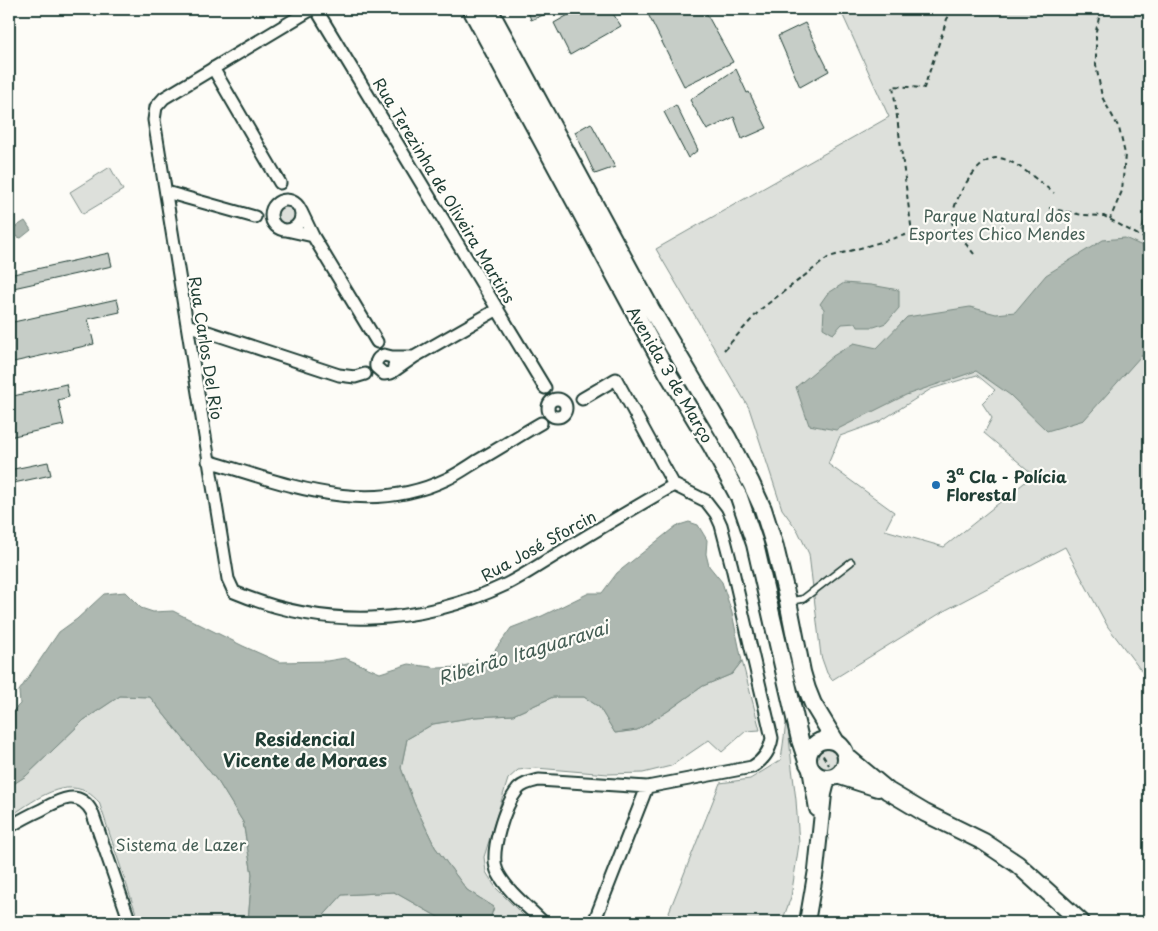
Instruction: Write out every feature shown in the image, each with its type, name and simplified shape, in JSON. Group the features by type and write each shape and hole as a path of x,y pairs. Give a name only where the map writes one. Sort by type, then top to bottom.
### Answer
{"main road":[{"name":"Avenida 3 de Março","path":"471,9 667,372 711,445 738,497 755,544 800,740 809,766"},
{"name":"Avenida 3 de Março","path":"488,9 651,310 727,437 751,483 763,509 770,532 788,601 807,689 813,704 836,742"},
{"path":"888,791 833,776 818,776 809,766 808,753 816,743 825,740 836,742 843,748 846,756 888,791 925,813 992,848 1017,864 1081,922"},
{"path":"833,776 844,767 846,756"}],"street":[{"path":"312,9 213,68 280,183 299,208 313,236 377,342 384,358 396,365 389,372"},
{"name":"Rua Terezinha de Oliveira Martins","path":"316,9 545,388 548,406"},
{"name":"Rua Carlos Del Rio","path":"213,68 164,98 156,107 154,120 228,579 234,592"},
{"path":"255,217 274,205 290,200 299,208 301,220 290,230 281,229 271,219 274,205 280,183"},
{"path":"166,192 255,217 281,229 313,236"},
{"path":"187,325 339,375 356,377 365,374 389,372 498,309"},
{"path":"365,374 384,358 414,357"},
{"path":"384,358 378,370 389,372"},
{"path":"208,460 306,490 328,494 358,498 411,492 447,479 541,423 561,414 616,379 674,485 706,501 716,514 721,525 735,577 772,738 767,754 752,767 647,787 539,780 526,782 518,789 510,803 495,849 495,862 505,884 542,922"},
{"name":"Rua Terezinha de Oliveira Martins","path":"545,388 560,399"},
{"path":"560,399 566,405 561,414"},
{"path":"541,423 551,400 582,399"},
{"path":"548,406 549,413 561,414"},
{"name":"Rua José Sforcin","path":"234,592 252,600 286,610 348,619 407,616 432,611 461,603 507,584 674,485"},
{"path":"809,766 818,811 820,837"},
{"path":"807,922 820,837 824,794 833,776"},
{"path":"594,922 647,787"},
{"path":"9,827 61,799 82,800 89,806 101,836 130,922"}],"lane":[{"path":"788,601 803,599 851,562"}],"path":[{"path":"724,350 761,308 829,257 912,234 893,86 924,88 947,19 953,9"},
{"path":"1101,9 1096,31 1096,65 1102,97 1119,128 1125,154 1122,191 1110,219"},
{"path":"974,254 952,222 955,208 962,192 976,168 995,158 1010,160 1054,193"},
{"path":"1049,208 1082,215 1104,216 1149,241"}],"green space":[{"name":"Parque Natural dos Esportes Chico Mendes","path":"840,9 1149,9 1149,681 1108,627 1065,547 944,611 832,680 827,673 821,656 809,554 798,531 782,509 749,408 656,249 889,117","holes":["977,375 995,390 982,403 992,418 984,433 1034,475 944,547 885,530 894,512 828,464 840,436 879,422 931,389"]},
{"path":"110,167 123,190 83,214 70,192"},
{"path":"286,203 295,206 298,215 295,224 286,227 277,224 274,215 277,206"},
{"path":"742,661 760,730 746,731 722,752 709,740 671,766 643,773 608,774 536,768 518,770 508,779 484,857 486,872 496,888 530,922 489,922 494,907 467,890 435,847 414,803 401,768 407,739 433,724 475,717 513,715 553,697 584,697 599,707 615,733 637,730 703,686 732,674"},
{"name":"Sistema de Lazer","path":"120,696 150,697 219,783 243,822 252,874 248,922 139,922 99,802 87,792 77,788 56,790 36,799 9,817 9,786 26,776 84,720"},
{"path":"787,715 799,844 791,897 782,922 665,922 720,783 750,779 781,760"},
{"path":"826,745 835,749 839,758 835,767 826,771 817,767 813,758 817,749"},
{"path":"394,892 445,921 451,922 318,922 342,895"}],"water":[{"path":"25,221 31,230 21,238 15,236 9,239 9,231"},
{"path":"1125,238 1149,249 1149,347 1084,420 1047,431 1010,395 976,371 906,395 836,430 809,425 796,387 833,356 854,343 877,348 907,317 970,307 996,314 1015,312 1046,275 1103,240"},
{"path":"844,283 899,290 899,308 886,323 874,327 858,327 856,323 842,324 833,334 823,328 824,309 820,304 827,294"},
{"name":"Ribeirão Itaguaravai","path":"689,522 698,525 707,540 706,554 709,566 722,582 732,613 742,661 732,674 703,686 637,730 615,733 599,707 584,697 553,697 513,715 475,717 433,724 407,739 401,768 414,803 435,847 467,890 494,907 489,922 445,921 394,892 342,895 318,922 248,922 252,874 243,822 219,783 150,697 120,696 84,720 26,776 9,787 9,715 20,704 19,691 59,632 77,619 104,594 125,592 141,608 153,612 173,611 279,662 327,661 345,658 380,673 409,664 438,668 459,667 488,660 511,628 542,616 589,593 602,593 617,573 676,526"}],"building":[{"path":"527,9 558,9 531,20"},
{"path":"579,9 610,9 621,26 570,55 554,23"},
{"path":"656,9 704,9 733,62 684,86 648,14"},
{"path":"805,23 829,71 800,87 778,36"},
{"path":"736,69 767,128 742,139 734,117 707,130 690,100"},
{"path":"676,105 698,150 688,158 664,112"},
{"path":"591,123 615,167 595,174 575,132"},
{"path":"109,253 112,266 9,289 9,275"},
{"path":"117,299 120,312 88,319 94,344 9,363 9,323"},
{"path":"66,384 69,397 58,400 64,425 9,437 9,397"},
{"path":"48,462 51,475 9,484 9,470"}],"waterway":[{"path":"1142,231 1149,210"}],"place":[{"name":"3ª CIa - Polícia Florestal","path":"936,485"}],"district":[{"name":"Residencial Vicente de Moraes","path":"305,748"}]}
